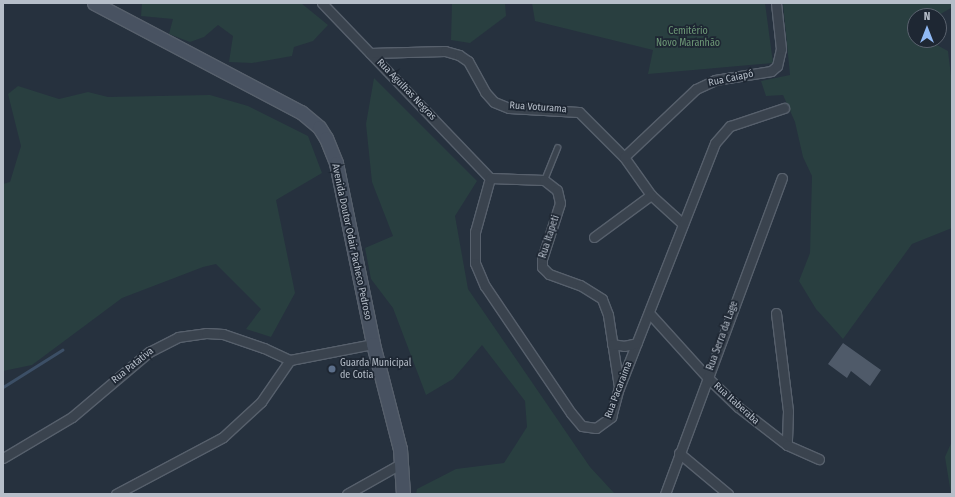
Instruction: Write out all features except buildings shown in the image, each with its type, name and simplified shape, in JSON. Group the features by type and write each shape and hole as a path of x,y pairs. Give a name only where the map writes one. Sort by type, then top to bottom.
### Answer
{"main road":[{"name":"Avenida Doutor Odair Pacheco Pedroso","path":"94,3 301,112 319,127 336,163 373,344 402,463 404,494"}],"street":[{"name":"Rua Agulhas Negras","path":"322,3 490,178"},
{"name":"Rua Caiapó","path":"624,157 696,89 715,80 770,71 777,66 780,49 776,3"},
{"name":"Rua Voturama","path":"370,52 438,51 459,55 468,60 485,92 494,102 509,108 579,112 624,157 651,195 683,224"},
{"name":"Rua Pacaraima","path":"490,178 473,243 475,263 485,286 571,413 582,426 596,428 606,423 611,417 619,388 650,314 683,224 716,143 722,134 743,121 784,108"},
{"path":"490,178 544,180"},
{"name":"Rua Serra da Lage","path":"665,494 782,178"},
{"name":"Rua Itapeti","path":"544,180 558,190 560,203 542,259 542,267 549,274 580,285 602,299 608,315 619,388"},
{"path":"594,237 651,195"},
{"path":"776,313 788,411 787,445"},
{"name":"Rua Itaberaba","path":"650,314 708,378 738,407 787,445 819,459"},
{"name":"Rua Patativa","path":"3,458 72,417 149,352 178,337 206,333 223,334 264,348 290,360"},
{"path":"612,344 624,346 637,343"},
{"path":"116,494 210,446 223,437 261,402 290,360 373,344"},
{"path":"679,453 728,494"},
{"path":"347,494 402,463"}],"lane":[{"path":"544,180 558,148"}],"green space":[{"path":"142,3 301,3 328,25 313,41 294,47 292,56 252,63 229,62 233,36 218,25 204,37 190,42 169,34 173,19 141,16"},
{"path":"452,3 505,3 506,16 470,43 451,40"},
{"name":"Cemitério Novo Maranhão","path":"532,3 765,3 773,63 648,74 653,50 535,21"},
{"path":"783,3 952,3 951,8 947,10 947,8 907,8 907,48 942,48 948,51 952,84 952,228 912,244 843,339 816,309 799,281 810,253 812,176 803,157 795,122 783,95 766,96 761,81 790,75"},
{"path":"374,78 477,181 455,216 468,289 590,467 615,494 416,494 417,489 456,469 504,463 527,427 525,401 482,345 453,379 426,395 393,308 371,279 365,248 393,236 372,182 366,124"},
{"path":"18,86 59,99 88,92 108,97 210,95 248,106 308,136 322,173 276,200 295,293 271,337 246,329 261,309 216,264 203,267 122,298 32,365 3,371 3,184 10,182 21,146 8,94"},
{"path":"952,441 952,494 951,494 945,457"}],"waterway":[{"path":"3,387 62,350"}],"place":[{"name":"Guarda Municipal de Cotia","path":"332,369"}]}
